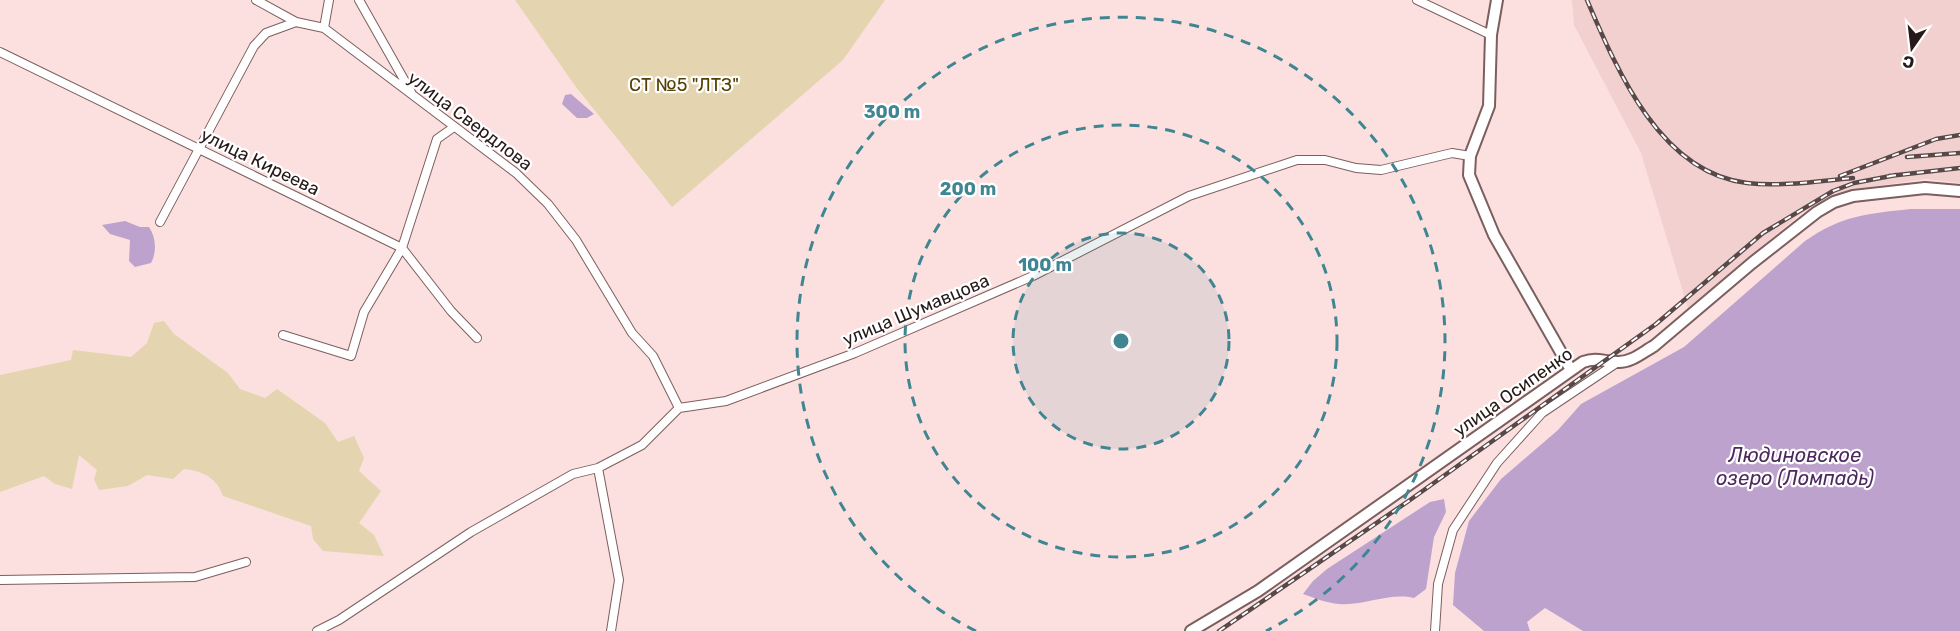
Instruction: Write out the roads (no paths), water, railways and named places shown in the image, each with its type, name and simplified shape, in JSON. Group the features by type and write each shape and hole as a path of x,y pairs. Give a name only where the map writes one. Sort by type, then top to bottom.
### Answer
{"street":[{"name":"улица Свердлова","path":"256,0 296,22 324,28 516,173 548,204 576,240 632,333 653,356 679,408"},
{"path":"324,28 329,0"},
{"path":"359,0 413,96"},
{"path":"1417,0 1491,35"},
{"path":"1497,0 1491,35 1489,106 1470,156 1469,175 1494,235 1571,370"},
{"path":"160,222 254,46 266,33 296,22"},
{"name":"улица Киреева","path":"0,52 402,248 451,311 477,338"},
{"path":"283,335 351,356 364,312 402,248 437,139 454,127"},
{"name":"улица Шумавцова","path":"679,408 726,401 855,353 1033,276 1179,201 1226,182 1297,160 1325,160 1356,168 1381,170 1452,153 1470,156"},
{"name":"улица Осипенко","path":"1191,631 1258,591 1571,370 1596,358 1617,362 1627,361 1654,346 1752,263 1817,212 1834,202 1853,196 1925,188 1960,191"},
{"path":"1436,631 1437,584 1454,530 1497,463 1542,413 1560,399 1604,374 1617,362"},
{"path":"316,631 339,620 471,532 573,474 598,468 642,445 679,408"},
{"path":"598,468 619,580 611,631"},
{"path":"0,580 195,577 246,562"}],"water":[{"path":"571,94 594,114 587,118 577,118 562,104 565,95"},
{"name":"Людиновское озеро (Ломпадь)","path":"1910,209 1960,209 1960,631 1583,631 1545,608 1527,622 1530,631 1484,631 1453,605 1455,573 1469,521 1501,479 1558,430 1581,404 1684,347 1805,241 1819,232 1855,217"},
{"path":"125,221 140,227 149,227 155,245 151,263 135,267 129,261 130,240 110,234 102,225"},
{"path":"1444,499 1446,512 1434,537 1426,589 1414,598 1395,597 1339,604 1303,594 1327,569 1430,502"}],"railway":[{"path":"1587,0 1612,57 1646,114 1666,139 1690,160 1716,175 1747,183 1787,184 1853,178"},
{"path":"1840,176 1936,139 1960,135"},
{"path":"1907,157 1960,153"},
{"path":"1889,176 1960,168"},
{"path":"1219,631 1410,500 1656,324 1763,233 1833,191 1854,183 1896,175"}],"park label":[{"name":"СТ №5 \"ЛТЗ\"","path":"684,85"}]}
